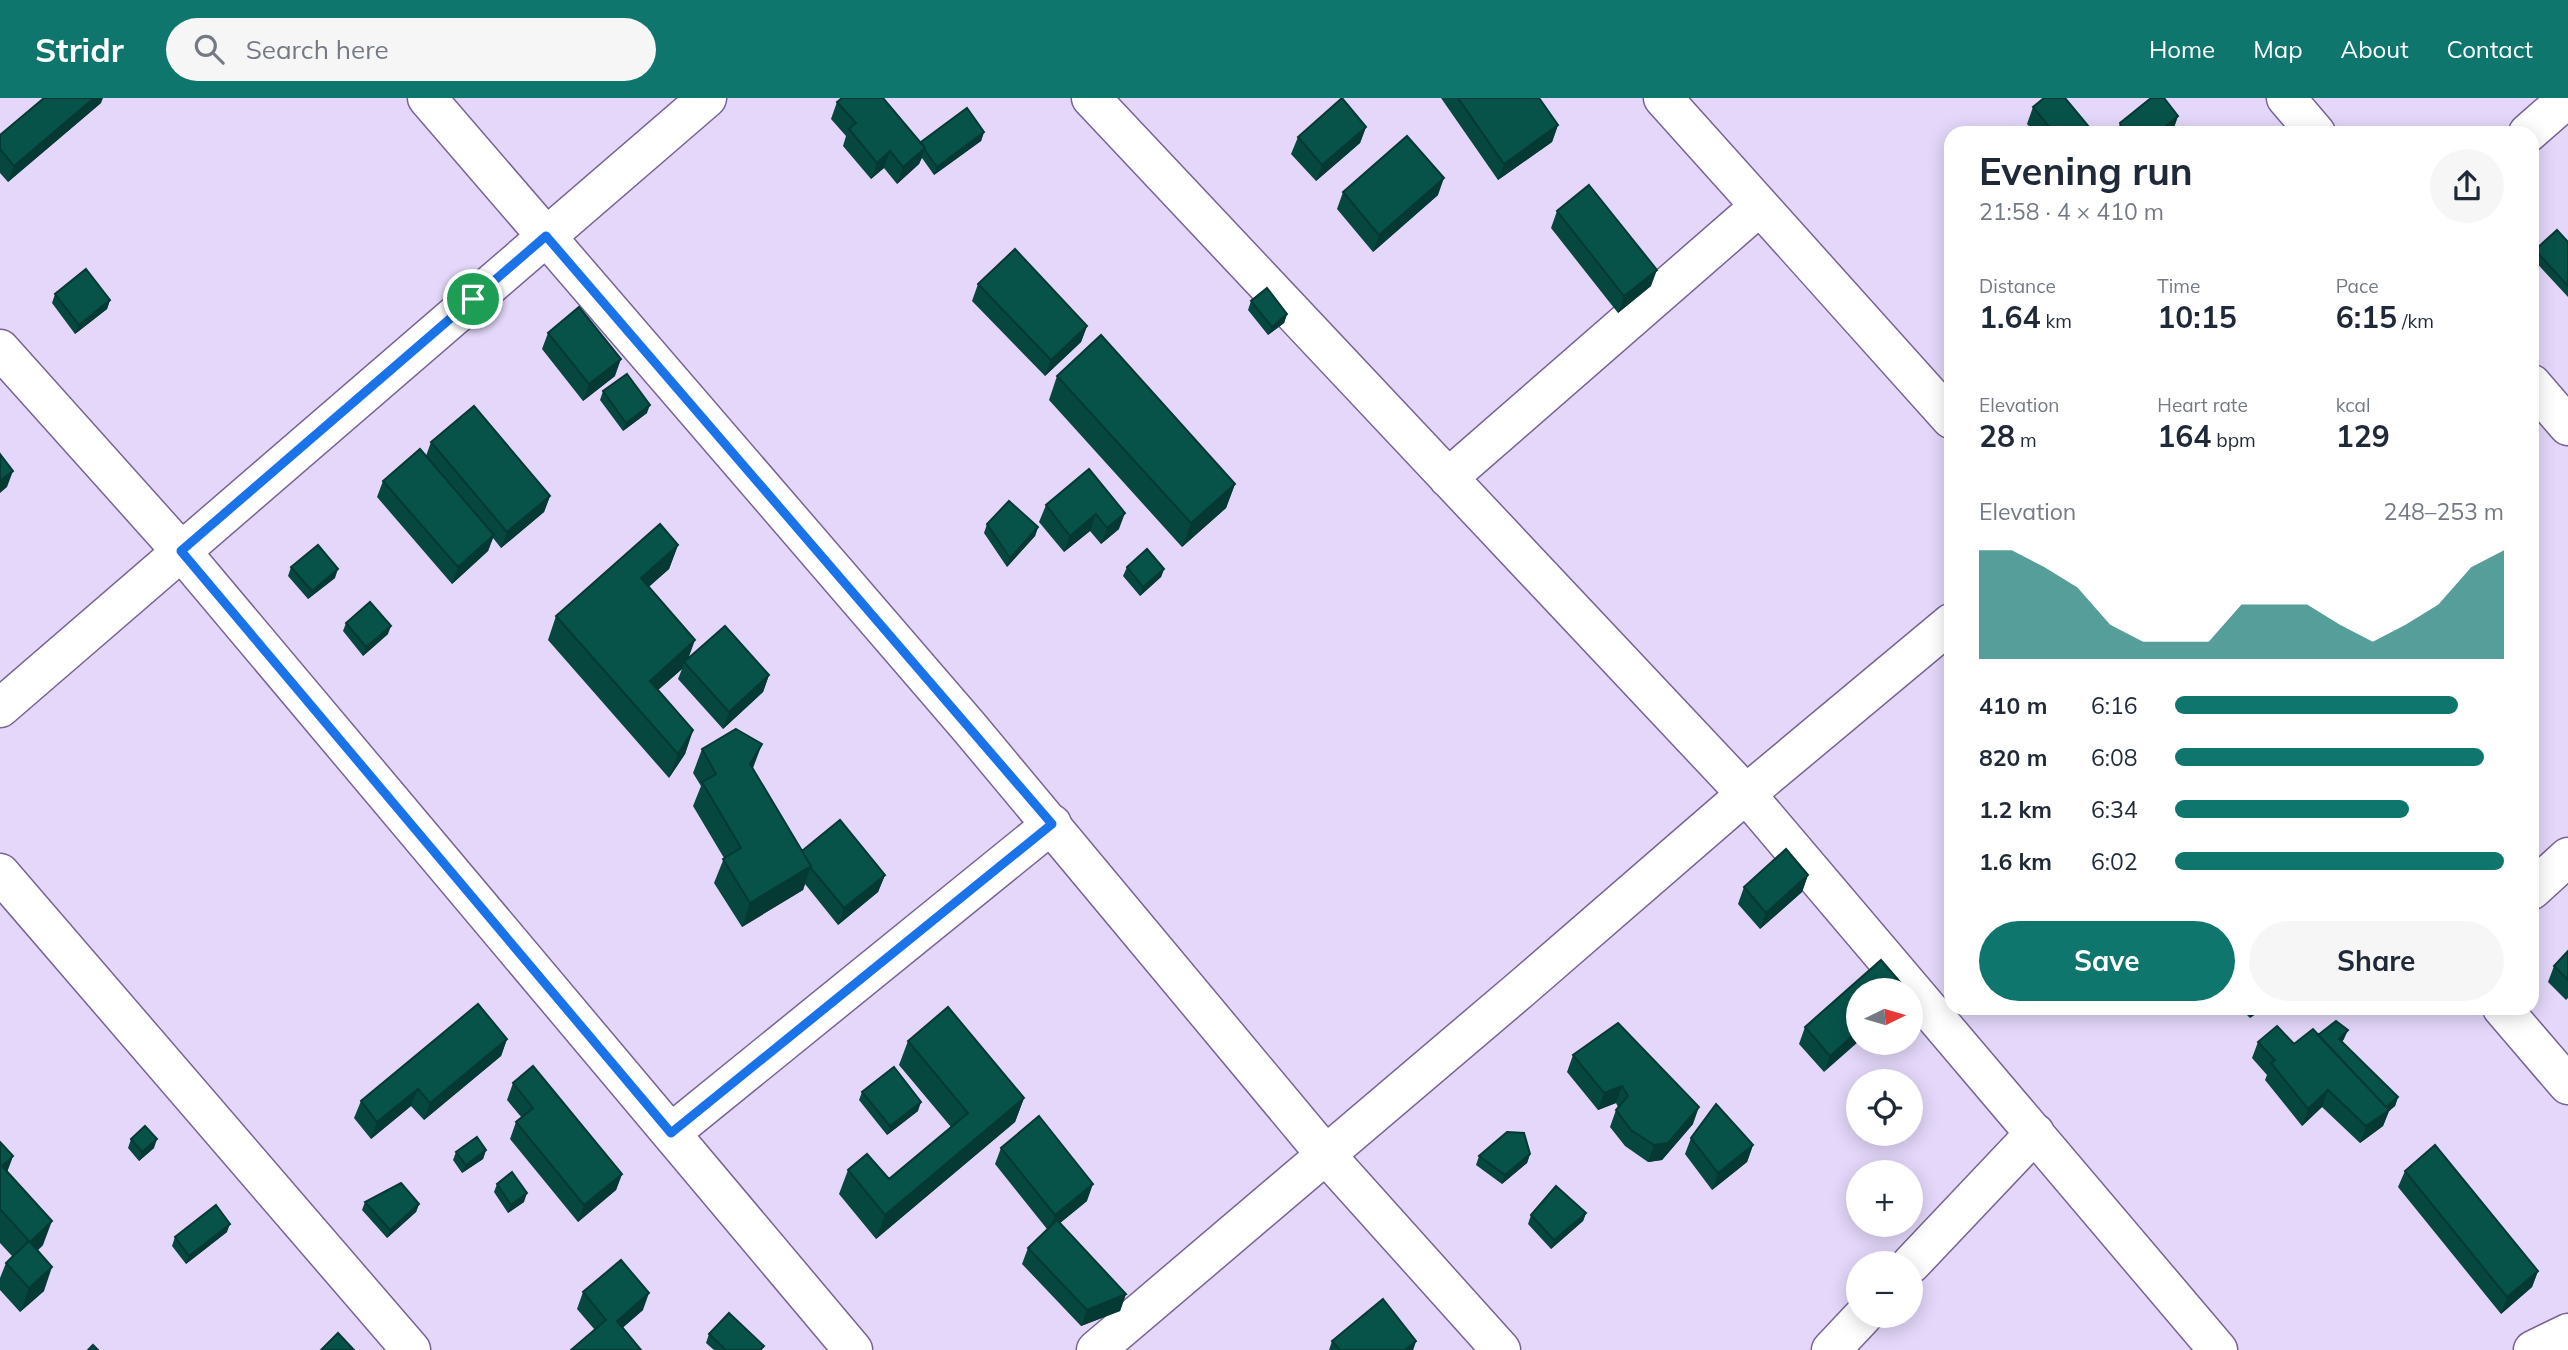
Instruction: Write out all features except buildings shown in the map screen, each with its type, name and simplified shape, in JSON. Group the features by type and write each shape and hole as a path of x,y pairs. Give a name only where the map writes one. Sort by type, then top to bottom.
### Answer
{"street":[{"path":"427,98 1052,824 1325,1154 1501,1350"},
{"path":"0,708 707,98"},
{"path":"1091,98 1746,794 2218,1350"},
{"path":"1663,98 1944,411"},
{"path":"2286,98 2310,126"},
{"path":"2537,126 2568,98"},
{"path":"1448,478 1760,206"},
{"path":"0,349 181,551 853,1350"},
{"path":"2539,392 2568,426"},
{"path":"1096,1350 1746,794 1944,629"},
{"path":"671,1133 1052,824"},
{"path":"2539,884 2568,857"},
{"path":"0,873 411,1350"},
{"path":"2508,1015 2568,1085"},
{"path":"1923,1252 2035,1133"},
{"path":"1831,1350 1852,1328"},
{"path":"2533,1350 2568,1333"}],"route":[{"path":"546,236 1052,824 671,1133 181,551 473,299 546,236"}]}
